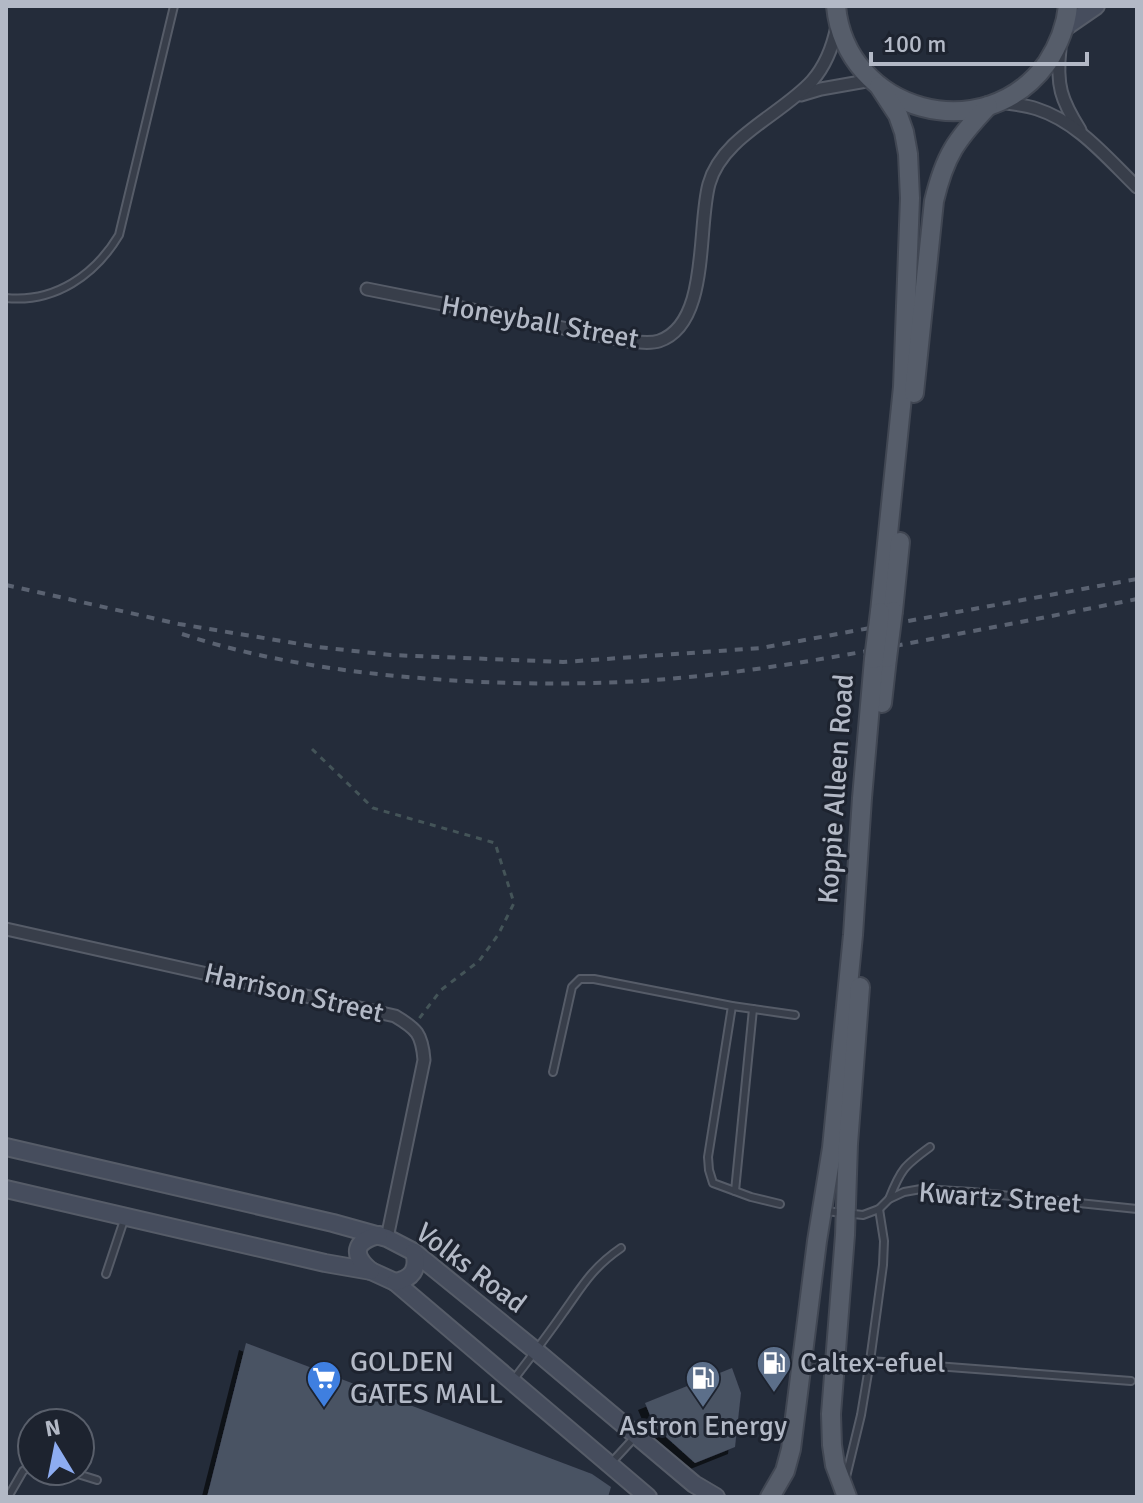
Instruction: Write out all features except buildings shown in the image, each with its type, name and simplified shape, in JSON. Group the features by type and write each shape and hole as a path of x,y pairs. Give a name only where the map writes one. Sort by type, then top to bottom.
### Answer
{"main road":[{"name":"Koppie Alleen Road","path":"770,1497 785,1471 791,1449 832,1148 862,798 934,201 945,162 966,129 993,104 1016,92 1039,72 1056,47 1068,6"},
{"name":"Koppie Alleen Road","path":"836,10 850,52 898,115 908,154 910,198 903,387 886,612"},
{"path":"875,83 907,103 931,109 956,112 993,104"},
{"name":"Koppie Alleen Road","path":"845,1493 835,1465 831,1429 848,1144 879,732 881,658"}],"street":[{"path":"1083,134 1064,104 1060,89 1059,56 1063,30 1096,6"},
{"name":"Honeyball Street","path":"367,289 628,341 657,342 677,331 687,315 697,281 709,184 735,143 793,98 821,69 829,54 836,10"},
{"name":"Honeyball Street","path":"793,98 821,89 875,83"},
{"path":"993,104 1036,108 1056,117 1083,134 1137,187"},
{"name":"Harrison Street","path":"6,929 395,1016 413,1027 423,1043 424,1060 383,1237"},
{"name":"Volks Road","path":"6,1147 383,1237 414,1252 694,1484 716,1497"},
{"name":"Volks Road","path":"6,1189 371,1271 395,1282 648,1497"},
{"path":"371,1271 360,1261 357,1252 365,1240 383,1237"},
{"path":"395,1282 409,1278 413,1273 416,1264 414,1252"}],"lane":[{"path":"6,298 37,296 68,287 96,266 119,235 174,6"},
{"path":"553,1072 572,987 580,979 795,1015"},
{"path":"732,1006 708,1157 709,1170 713,1183 780,1204"},
{"path":"735,1191 753,1009"},
{"path":"889,1199 905,1166 930,1147"},
{"name":"Kwartz Street","path":"822,1210 863,1215 879,1209 889,1199 904,1192 921,1189 1137,1209"},
{"path":"845,1493 870,1361 884,1241 879,1209"},
{"path":"106,1274 125,1216"},
{"path":"511,1381 536,1351 585,1280 602,1261 621,1248"},
{"path":"803,1361 836,1364"},
{"path":"870,1361 1131,1381"},
{"path":"609,1465 637,1435"}],"path":[{"path":"312,749 373,808 495,843 514,903 498,935 479,961 441,990 413,1027"}],"railway":[{"path":"6,585 179,624 318,647 391,655 563,662 761,648 1137,579"},
{"path":"182,634 265,656 379,674 500,683 593,683 655,680 778,666 1137,599"}],"place":[{"name":"Caltex-efuel","path":"774,1394"},
{"name":"GOLDEN GATES MALL","path":"324,1409"},
{"name":"Astron Energy","path":"703,1409"}]}
